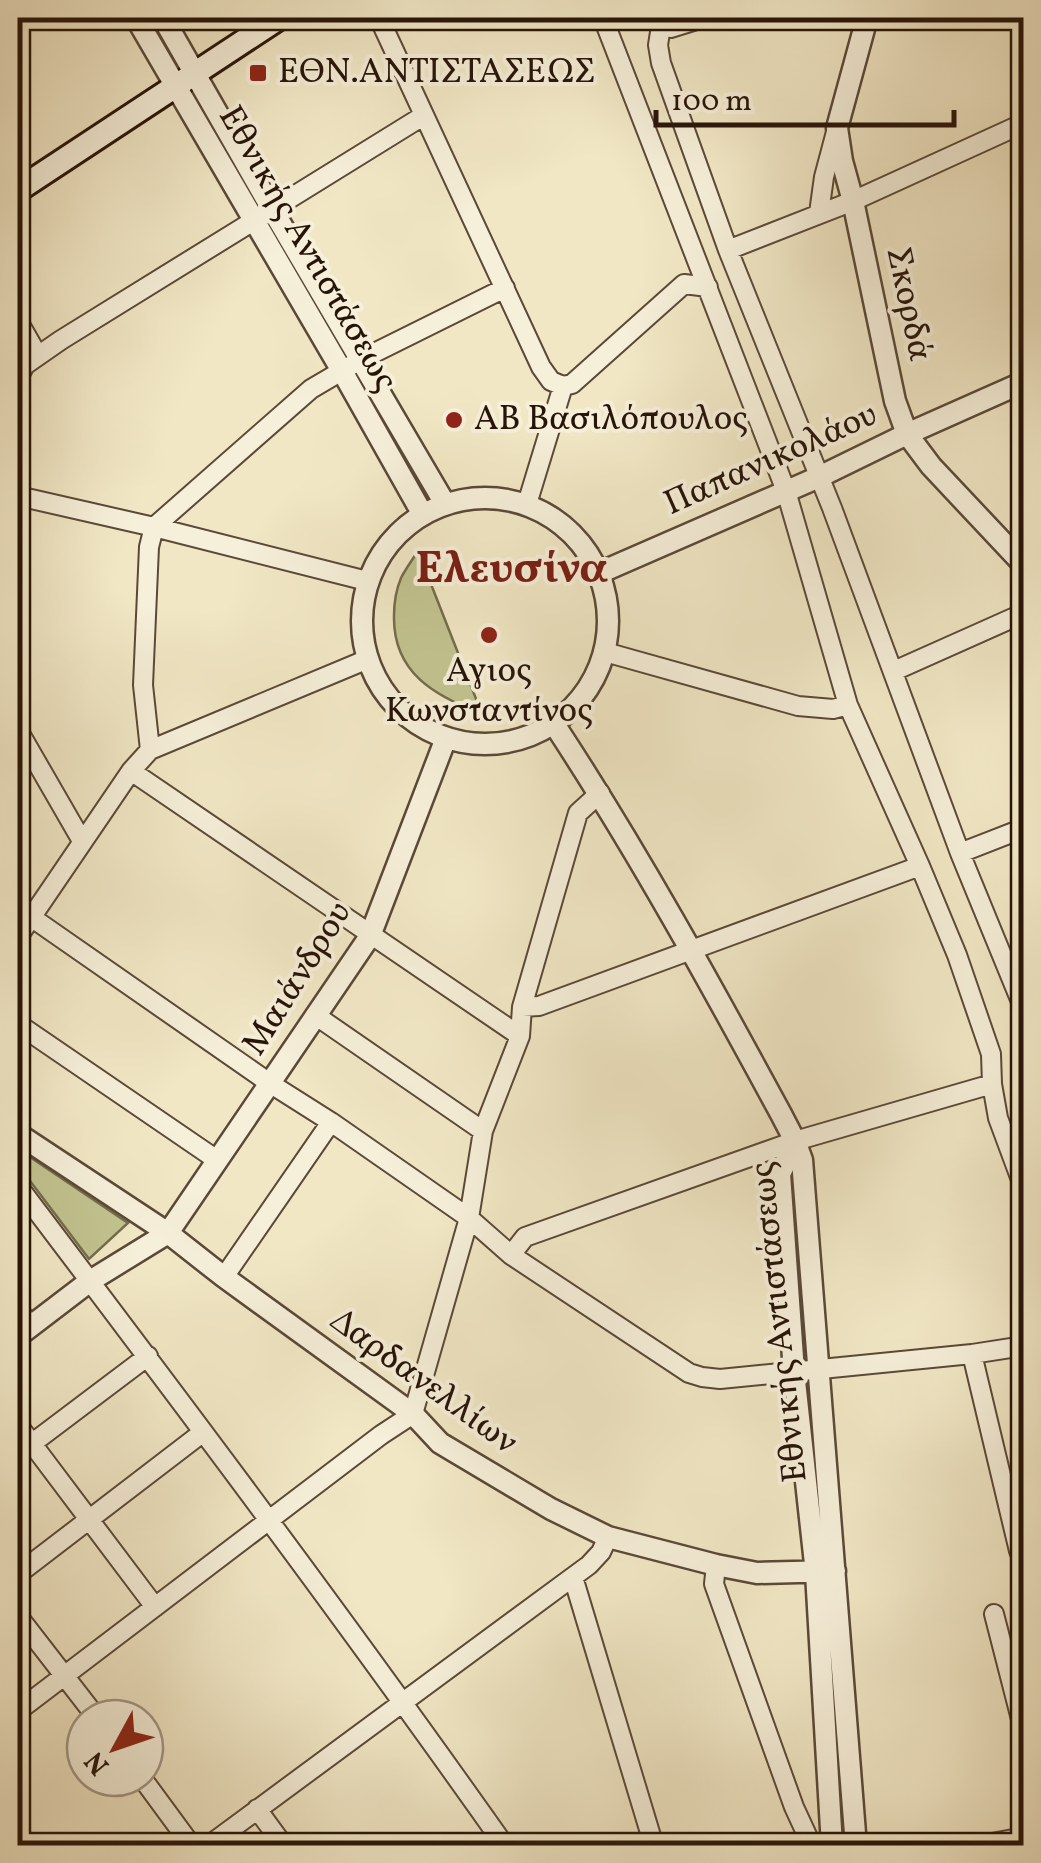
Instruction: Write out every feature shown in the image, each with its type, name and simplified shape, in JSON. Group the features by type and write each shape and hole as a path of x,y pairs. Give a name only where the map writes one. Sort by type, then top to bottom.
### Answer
{"main road":[{"path":"18,190 279,18"}],"street":[{"name":"Εθνικής Αντιστάσεως","path":"136,18 422,513"},
{"name":"Εθνικής Αντιστάσεως","path":"164,18 444,502"},
{"path":"378,18 550,381 564,386 572,384 684,284 708,287"},
{"path":"603,18 786,491 848,705 957,955 991,1054 998,1118 1024,1188"},
{"path":"702,18 671,28 658,22 661,63 728,250 1024,1008"},
{"name":"Σκορδά","path":"867,18 837,128 895,401 908,434 930,466 1024,565"},
{"path":"18,378 26,366 61,340 423,116"},
{"path":"728,250 853,201 1024,122"},
{"path":"819,213 837,128"},
{"path":"150,750 143,685 149,547 154,527 311,390 362,359 505,288"},
{"path":"18,321 38,356"},
{"name":"Παπανικολάου","path":"599,573 1024,382"},
{"path":"527,504 564,386"},
{"path":"18,496 367,581"},
{"path":"476,497 527,504 550,516 579,540 599,573 608,612 605,652 593,683 556,728 511,742 472,744 446,738 404,714 380,686 368,658 361,616 367,581 386,546 422,513 444,502 476,497"},
{"path":"894,671 1024,612"},
{"path":"605,652 798,706 833,709 848,705"},
{"path":"18,937 24,912 150,750 368,658"},
{"path":"556,728 600,794 692,950 795,1141"},
{"path":"18,730 82,842"},
{"name":"Μαιάνδρου","path":"168,1233 370,936 446,738"},
{"path":"131,771 520,1036"},
{"path":"18,1710 414,1414 470,1218 483,1132 520,1036 522,1006 578,814 600,794"},
{"path":"960,852 1024,828"},
{"path":"522,1006 539,1006 920,866"},
{"path":"24,912 470,1218 511,1255 688,1372 720,1379 1024,1346"},
{"path":"314,1016 483,1132"},
{"path":"18,1024 217,1160"},
{"path":"511,1255 525,1237 795,1141 992,1084"},
{"path":"224,1278 331,1122"},
{"name":"Δαρδανελλίων","path":"18,1134 168,1233 224,1278 414,1414 440,1443 551,1509 608,1537 716,1565 757,1573 826,1572"},
{"name":"Εθνικής Αντιστάσεως","path":"795,1141 804,1177 820,1368 832,1846"},
{"name":"Εθνικής Αντιστάσεως","path":"795,1141 780,1174 794,1372 826,1572 856,1846"},
{"path":"18,1186 270,1520 506,1846"},
{"path":"22,1324 168,1233"},
{"path":"972,1354 1019,1551"},
{"path":"24,1449 148,1356"},
{"path":"18,1425 24,1449 89,1518 155,1607"},
{"path":"18,1574 202,1433"},
{"path":"208,1846 573,1576 601,1552 608,1537"},
{"path":"716,1565 714,1584 794,1807 812,1846"},
{"path":"573,1576 654,1846"},
{"path":"994,1614 1024,1731"},
{"path":"18,1616 82,1698"},
{"path":"157,1798 192,1846"},
{"path":"257,1809 284,1846"},
{"path":"988,1844 1024,1837"}],"green space":[{"path":"418,551 482,714 433,690 420,680 401,653 394,616 396,597 401,578"},
{"path":"18,1149 128,1223 89,1259 18,1165"}],"place":[{"name":"ΕΘΝ.ΑΝΤΙΣΤΑΣΕΩΣ","path":"258,73"},
{"name":"ΑΒ Βασιλόπουλος","path":"454,420"},
{"name":"Αγιος Κωνσταντίνος","path":"489,635"}],"district":[{"name":"Ελευσίνα","path":"512,570"}]}
